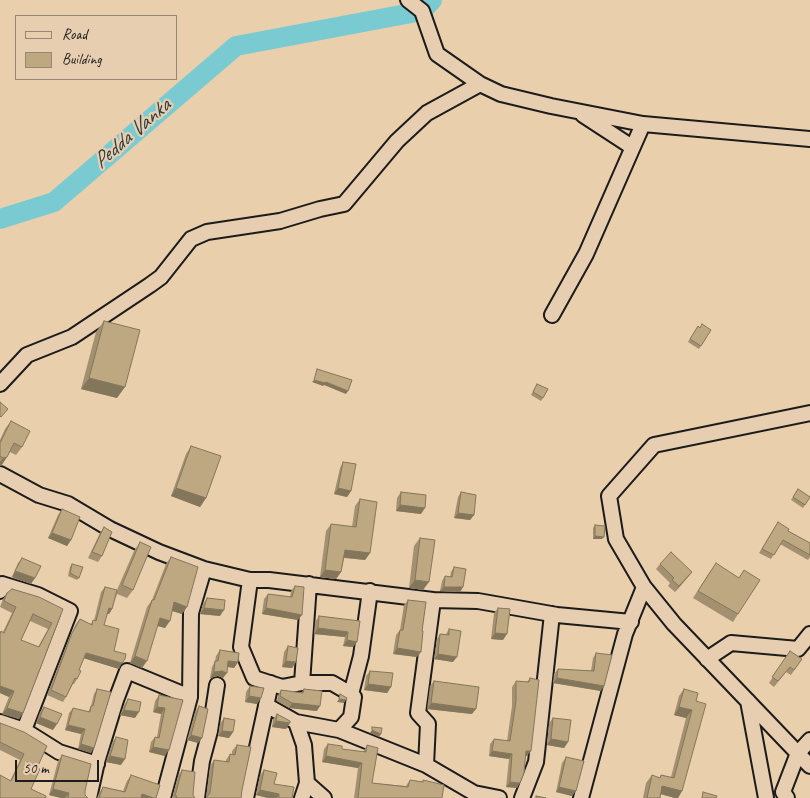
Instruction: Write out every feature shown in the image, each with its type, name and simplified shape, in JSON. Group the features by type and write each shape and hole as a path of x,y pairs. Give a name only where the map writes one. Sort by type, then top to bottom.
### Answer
{"street":[{"path":"408,0 422,11 437,54 480,84 501,94 643,124 810,139"},
{"path":"0,384 27,355 72,337 161,277 191,239 207,232 280,222 320,209 344,204 397,141 426,113 480,84"},
{"path":"576,110 632,147"},
{"path":"552,315 586,254 643,124"},
{"path":"810,413 654,445 609,496 616,539 644,587 674,624 810,766"},
{"path":"0,474 39,495 68,504 110,528 159,552 204,569 250,580 309,584 433,600 478,601 552,614 631,622"},
{"path":"163,798 190,697 191,613 204,569"},
{"path":"250,580 241,647 254,678 282,687 302,683 332,684 351,694 354,697 351,717 339,730"},
{"path":"0,591 2,584 38,595 70,611 24,730"},
{"path":"302,683 309,584"},
{"path":"581,798 625,634 644,587"},
{"path":"351,694 361,656 370,591"},
{"path":"426,765 428,724 418,713 433,600"},
{"path":"522,798 536,762 552,614"},
{"path":"707,659 731,643 798,649 810,634"},
{"path":"89,798 116,700 127,671 190,697"},
{"path":"246,798 271,683"},
{"path":"197,798 202,761 210,731 217,685"},
{"path":"748,701 766,798"},
{"path":"266,706 296,722 339,730 426,765 474,793 499,798"},
{"path":"0,722 24,730 60,752 97,764"},
{"path":"296,722 304,745 307,784 302,798"},
{"path":"787,798 784,792 798,753 810,740"},
{"path":"307,784 324,798"}],"building":[{"path":"104,321 140,330 125,387 89,378"},
{"path":"702,324 711,330 701,346 690,339 698,326 700,328"},
{"path":"317,369 352,380 348,391 326,382 314,380"},
{"path":"537,384 548,389 543,398 533,392"},
{"path":"0,402 8,409 1,417 0,416"},
{"path":"11,421 30,431 22,447 14,443 7,457 3,458 0,456 0,443"},
{"path":"191,446 221,456 206,498 176,488"},
{"path":"343,462 356,464 351,491 338,488"},
{"path":"798,489 810,497 805,505 793,497"},
{"path":"401,492 426,495 425,508 400,505"},
{"path":"461,492 476,495 474,515 458,513"},
{"path":"360,499 377,502 370,553 345,550 341,572 325,570 331,524 356,527"},
{"path":"62,509 80,517 71,540 52,533"},
{"path":"778,522 789,529 788,531 810,543 810,555 783,540 774,555 762,549"},
{"path":"595,525 605,526 604,537 595,536"},
{"path":"104,527 112,532 102,556 92,552"},
{"path":"420,538 435,540 429,582 415,580"},
{"path":"140,542 151,547 133,590 122,585"},
{"path":"671,552 692,572 679,586 660,564"},
{"path":"171,557 198,567 187,607 174,602 170,621 160,618 147,661 135,656 152,600 154,600"},
{"path":"22,558 41,566 35,578 15,571"},
{"path":"716,563 739,578 744,570 760,580 738,614 698,591"},
{"path":"72,564 83,567 79,578 70,573"},
{"path":"454,567 466,569 463,587 444,587 445,576 452,577"},
{"path":"295,586 304,587 302,615 266,608 268,594 292,597"},
{"path":"105,587 117,590 112,609 109,608 104,625 119,629 114,651 126,654 125,659 122,663 86,653 79,670 81,671 77,679 75,678 66,697 51,690 72,633 80,619 92,625 93,620 96,621"},
{"path":"12,589 39,597 63,609 23,713 7,708 14,691 0,686 0,634 1,631 4,633 16,607 4,601 7,593","holes":["33,614 52,623 39,647 21,640"]},
{"path":"207,598 225,600 224,610 204,608"},
{"path":"408,600 426,602 421,652 397,648 400,630 403,630"},
{"path":"498,608 510,609 507,634 495,633"},
{"path":"319,616 360,621 357,642 347,640 348,632 318,628"},
{"path":"449,629 461,631 457,657 438,654 440,634 449,635"},
{"path":"288,646 298,648 296,662 286,661"},
{"path":"220,650 239,653 238,662 228,661 227,673 222,671 214,672 215,661 218,661"},
{"path":"790,651 802,659 794,670 790,667 778,681 772,677"},
{"path":"596,653 612,655 604,686 557,678 558,669 594,671"},
{"path":"370,671 393,673 391,687 368,684"},
{"path":"530,678 539,680 531,751 526,751 524,773 520,783 510,782 512,754 492,751 494,739 510,741 516,701 516,681 529,682"},
{"path":"434,681 479,687 476,709 431,703"},
{"path":"250,686 264,688 261,698 249,696"},
{"path":"97,689 111,692 94,748 81,744 85,729 68,725 73,708 90,712"},
{"path":"304,689 322,691 320,706 292,703 280,696 281,690 303,693"},
{"path":"684,689 698,693 696,701 706,704 682,791 662,786 660,798 647,798 652,775 660,778 661,775 674,778 692,710 679,707"},
{"path":"340,694 347,698 346,700 339,699"},
{"path":"159,695 183,700 169,750 153,747 155,737 159,738 165,708 157,707"},
{"path":"128,699 141,702 139,712 124,710"},
{"path":"199,706 208,709 202,738 191,735"},
{"path":"44,707 62,714 57,724 40,717"},
{"path":"277,714 290,721 290,723 276,721"},
{"path":"224,718 235,720 233,732 222,731"},
{"path":"553,718 571,720 568,742 551,739"},
{"path":"0,723 24,732 47,746 37,768 40,769 31,789 46,796 46,798 0,798 0,775 11,781 24,754 0,742"},
{"path":"372,727 382,728 381,734 372,730"},
{"path":"116,737 128,740 125,759 110,756"},
{"path":"328,744 342,746 342,749 366,752 367,745 378,748 372,783 408,787 410,780 423,782 423,780 444,785 442,798 358,798 362,763 326,756"},
{"path":"237,745 251,747 241,798 206,798 210,793 214,760 229,762 230,754 235,755"},
{"path":"62,755 91,764 85,791 85,795 88,798 68,798 69,793 53,789"},
{"path":"566,757 584,761 576,791 559,787"},
{"path":"182,770 195,772 193,795 195,798 176,798 177,796 175,796"},
{"path":"264,770 277,773 274,784 294,787 292,798 279,798 279,794 260,790"},
{"path":"131,775 160,785 156,798 142,794 141,798 99,798 103,787 125,792"},
{"path":"703,792 717,796 716,798 702,798"}],"waterway":[{"name":"Pedda Vanka","path":"0,219 54,202 236,46 422,11 432,0"}]}
